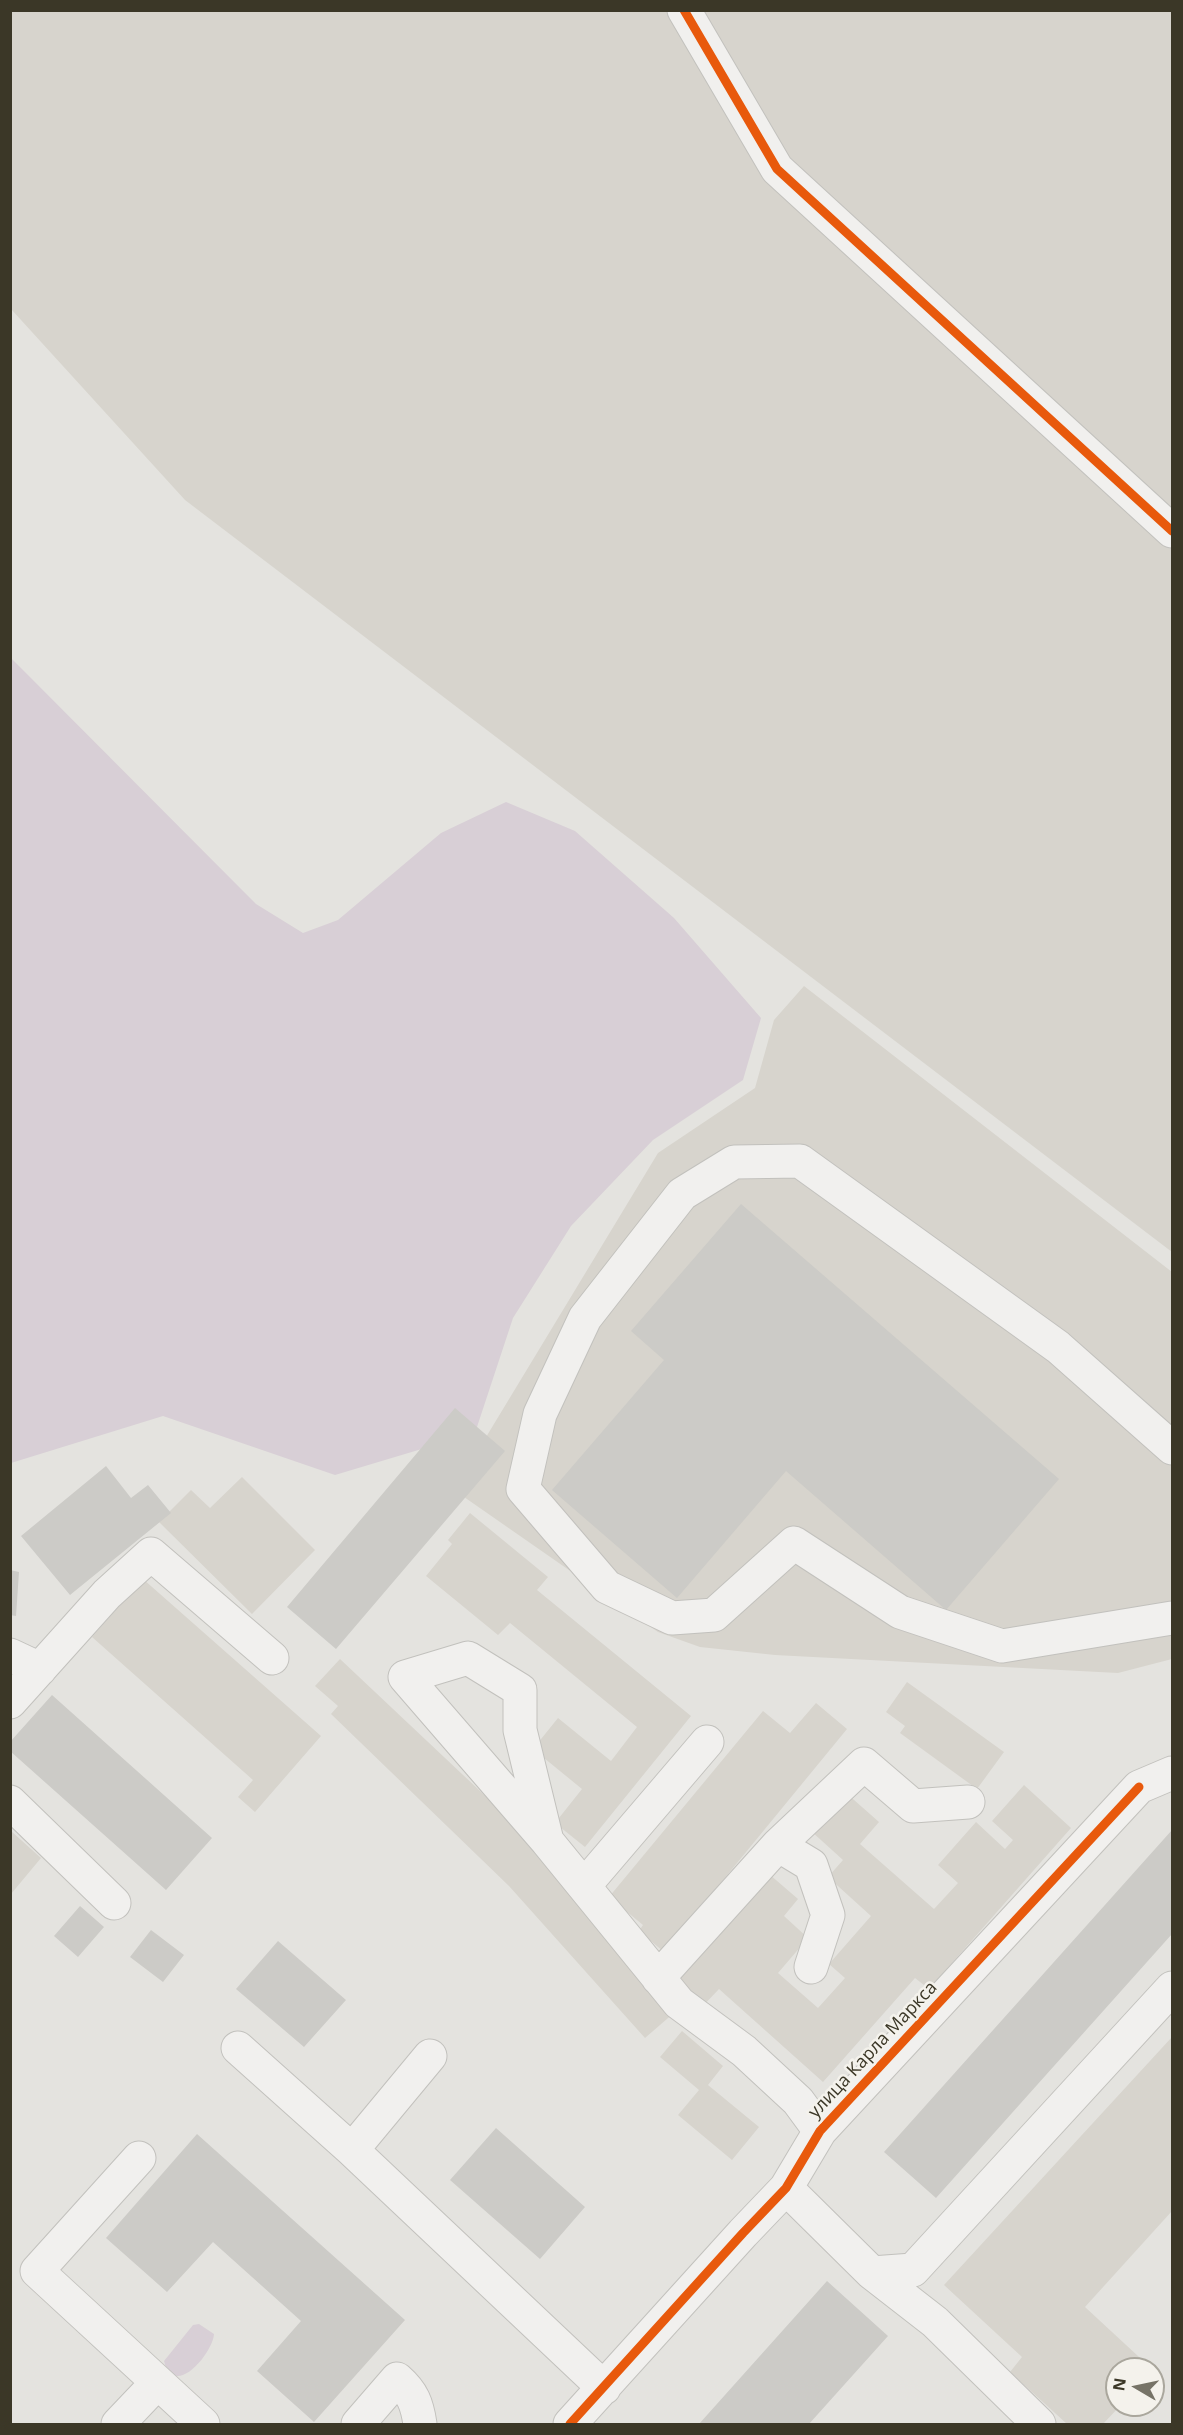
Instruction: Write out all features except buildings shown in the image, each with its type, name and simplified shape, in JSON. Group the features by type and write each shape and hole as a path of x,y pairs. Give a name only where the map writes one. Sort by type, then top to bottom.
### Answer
{"street":[{"path":"684,10 777,169 1173,531"},
{"path":"1173,1448 1058,1347 800,1161 734,1162 682,1194 585,1318 540,1414 523,1489 607,1587 672,1618 714,1615 794,1543 900,1612 1002,1646 1173,1617"},
{"path":"10,1702 107,1594 151,1554 272,1658"},
{"path":"10,1655 40,1669"},
{"path":"547,1841 520,1730 520,1690 468,1658 405,1677 547,1841 679,2003 744,2051 798,2102 820,2131"},
{"path":"584,1886 708,1742"},
{"path":"658,1978 778,1845 864,1764 913,1806 968,1802"},
{"name":"улица Карла Маркса","path":"582,2421 604,2388 742,2232 786,2188 820,2131 1139,1787 1173,1773"},
{"path":"10,1802 114,1903"},
{"path":"778,1845 811,1865 828,1915 811,1967"},
{"path":"872,2272 913,2270 1173,1988"},
{"path":"238,2048 352,2150 604,2388"},
{"path":"352,2150 430,2056"},
{"path":"139,2158 37,2271 203,2424"},
{"path":"786,2188 872,2272 935,2322 1039,2424"},
{"path":"358,2424 397,2379 417,2403 420,2424"},
{"path":"118,2424 157,2383"}],"shaded area":[{"path":"11,11 1172,11 1172,1252 185,500 11,309"},
{"path":"10,657 256,904 303,933 338,920 441,833 506,802 575,831 674,918 761,1018 743,1080 653,1140 571,1226 513,1318 475,1433 335,1475 163,1416 11,1463"},
{"path":"804,986 1172,1272 1172,1659 1118,1673 775,1655 700,1647 658,1632 454,1490 658,1153 755,1088 774,1020"},
{"path":"242,1477 315,1550 252,1614 159,1522 191,1490 210,1508"},
{"path":"470,1513 548,1577 537,1590 691,1716 585,1847 555,1823 582,1789 533,1749 558,1718 611,1761 637,1727 510,1623 498,1635 426,1576 452,1544 448,1540"},
{"path":"143,1579 321,1736 255,1812 238,1797 253,1780 92,1637"},
{"path":"340,1659 532,1840 675,2012 645,2038 509,1886 331,1714 338,1706 315,1686"},
{"path":"907,1682 1004,1752 977,1789 900,1733 905,1726 886,1712"},
{"path":"816,1703 847,1729 664,1952 639,1931 643,1925 609,1897 763,1711 790,1733"},
{"path":"1024,1785 1071,1828 929,1989 915,1978 823,2082 719,1989 700,2009 672,1984 769,1874 798,1899 784,1916 808,1938 778,1973 818,2008 845,1978 829,1964 871,1916 828,1877 843,1860 811,1831 845,1792 879,1822 860,1844 934,1909 958,1883 938,1865 976,1822 1005,1849 1013,1840 992,1821"},
{"path":"11,1831 41,1858 11,1894"},
{"path":"682,2031 723,2066 708,2085 759,2127 732,2160 678,2115 699,2090 660,2057"},
{"path":"1172,2037 1172,2211 1085,2307 1139,2357 1105,2357 1105,2417 1110,2417 1103,2424 1067,2424 1010,2372 1022,2357 944,2285"},
{"path":"199,2324 214,2334 212,2342 207,2352 192,2369 184,2375 176,2376 169,2372 164,2361 193,2325"}],"cycle path":[{"path":"684,10 777,169 1172,531"},
{"path":"570,2424 786,2188 820,2131 1139,1787"}]}
